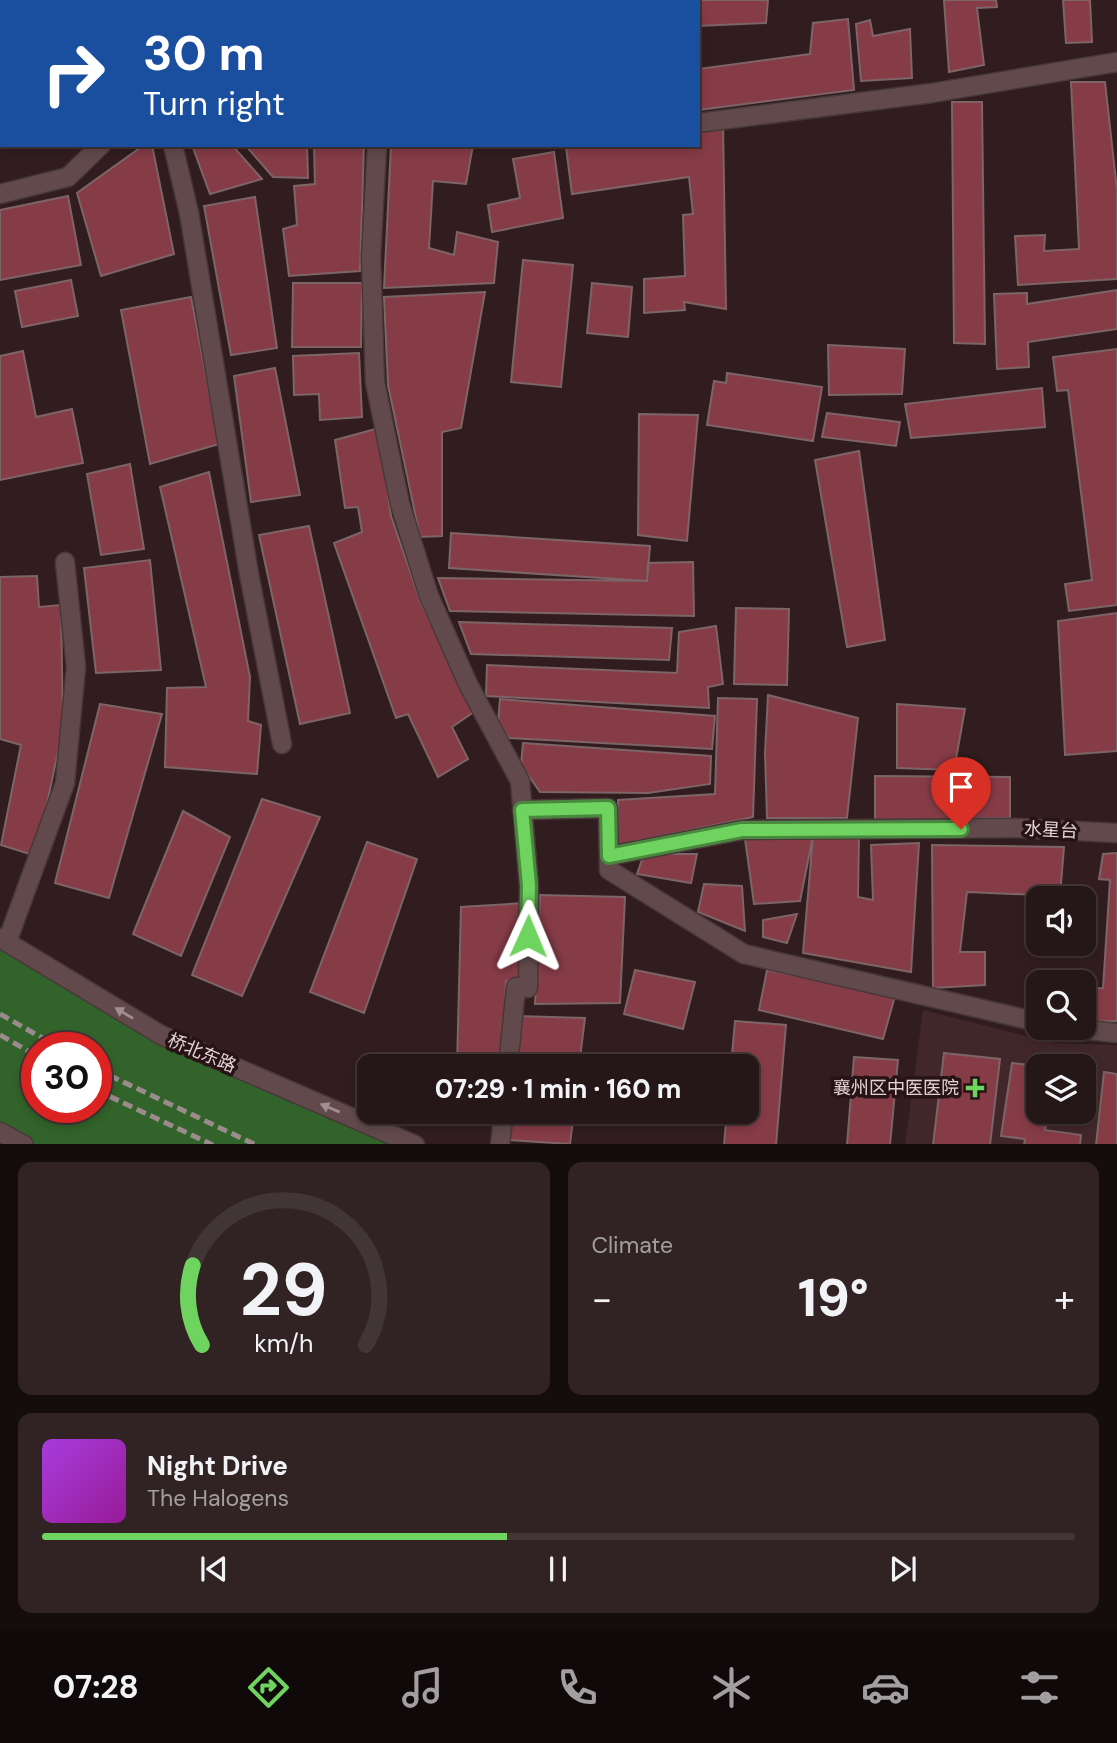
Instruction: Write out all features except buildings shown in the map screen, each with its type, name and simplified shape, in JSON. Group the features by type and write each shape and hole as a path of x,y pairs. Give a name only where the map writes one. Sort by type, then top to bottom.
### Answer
{"street":[{"path":"700,123 906,97 1117,62"},
{"path":"0,194 68,177 99,147"},
{"path":"174,147 190,213 249,574 282,744"},
{"path":"377,147 371,257 375,382 400,504 429,596 468,684 520,781 529,885 528,988 516,987 509,1054"},
{"path":"4,940 65,783 76,667 65,562"},
{"path":"522,810 608,808 609,870 744,954 1026,1020"},
{"name":"水星台","path":"609,856 742,830 1016,828 1117,834"},
{"name":"桥北东路","path":"4,940 161,1035 415,1144"},
{"path":"1096,1031 1117,1033"},
{"path":"500,1144 502,1124"},
{"path":"0,1132 24,1144"}],"shaded area":[{"name":"襄州区中医医院","path":"923,1010 1026,1036 1026,1040 1117,1045 1117,1144 905,1144"}],"green space":[{"path":"0,938 161,1035 357,1119 357,1124 369,1124 416,1144 23,1144 0,1132"}],"railway":[{"path":"0,1014 32,1032"},
{"path":"0,1035 21,1047"},
{"path":"112,1077 254,1144"},
{"path":"112,1098 211,1144"}],"place":[{"name":"襄州区中医医院","path":"975,1088"}],"route":[{"path":"528,936 529,885 522,810 608,808 609,856 742,830 961,829"}]}
